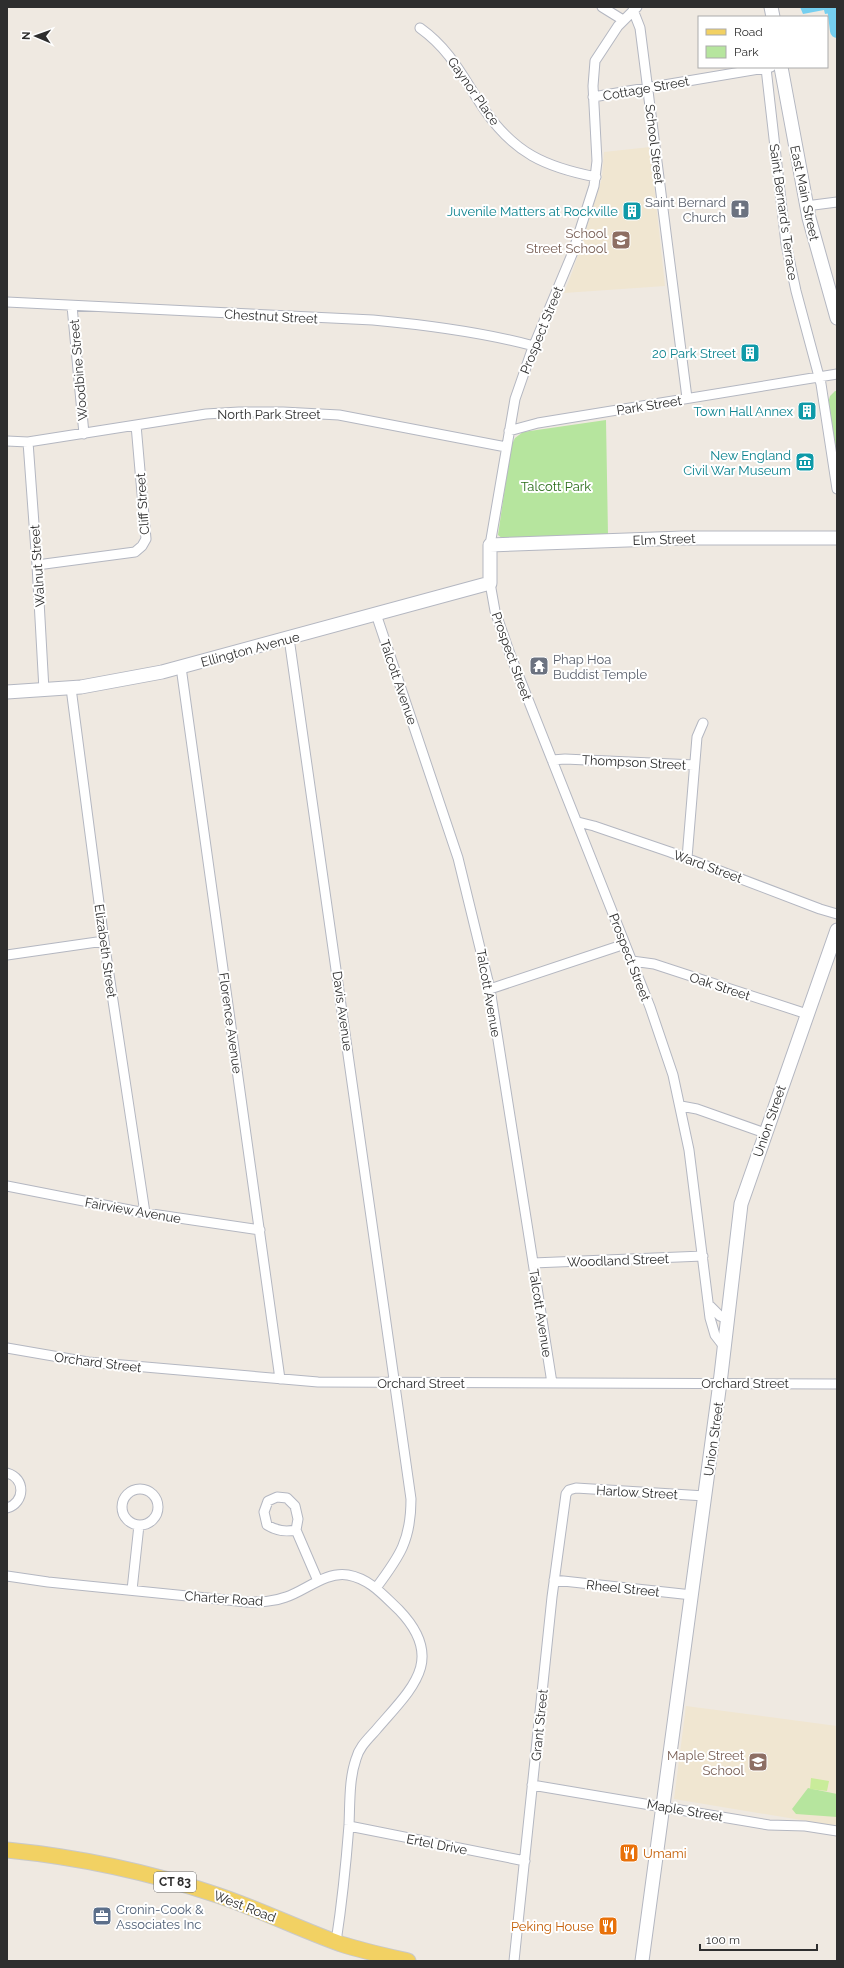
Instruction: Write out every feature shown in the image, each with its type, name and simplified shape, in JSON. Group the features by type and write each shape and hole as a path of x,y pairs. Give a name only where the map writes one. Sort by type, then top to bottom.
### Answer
{"main road":[{"name":"East Main Street","path":"781,68 806,206 813,236 837,318"},
{"name":"Elm Street","path":"490,545 690,538 837,538"},
{"name":"Prospect Street","path":"490,545 490,583"},
{"name":"Ellington Avenue","path":"7,692 71,688 118,681 181,667 490,583"},
{"name":"Union Street","path":"642,1961 725,1348 741,1204 837,930"},
{"name":"West Road","path":"7,1850 52,1855 92,1862 178,1883 235,1901 336,1942 364,1951 408,1961"}],"street":[{"path":"602,7 623,20"},
{"name":"Prospect Street","path":"490,545 515,399 534,346 573,252 596,177 597,153 593,76 596,58 623,20 635,8"},
{"name":"School Street","path":"635,8 640,28 648,87 687,398"},
{"name":"Gaynor Place","path":"420,28 447,52 485,110 514,142 529,155 543,163 596,177"},
{"name":"Cottage Street","path":"593,97 762,68"},
{"name":"Saint Bernard's Terrace","path":"768,68 786,244 796,291 819,377 837,489"},
{"path":"806,206 837,202"},
{"name":"Chestnut Street","path":"7,302 380,320 416,324 534,346"},
{"name":"Woodbine Street","path":"72,306 84,434"},
{"name":"Park Street","path":"509,431 538,423 837,374"},
{"name":"North Park Street","path":"7,440 28,442 206,414 239,412 339,415 506,447"},
{"name":"Cliff Street","path":"37,565 135,552 142,546 146,539 136,425"},
{"name":"Walnut Street","path":"28,442 44,690"},
{"name":"Prospect Street","path":"490,583 502,632 578,822 663,1045 681,1106 691,1160 710,1306 710,1318 713,1332 725,1348"},
{"name":"Talcott Avenue","path":"376,614 458,858 490,988 552,1383"},
{"name":"Davis Avenue","path":"289,638 396,1383 411,1499 411,1516 408,1535 402,1551 376,1588"},
{"name":"Florence Avenue","path":"181,667 280,1379"},
{"name":"Elizabeth Street","path":"71,688 104,941 145,1213"},
{"path":"694,765 697,734 703,722"},
{"name":"Thompson Street","path":"552,760 565,759 694,765 687,858"},
{"name":"Ward Street","path":"578,822 602,828 687,858 825,911 837,914"},
{"path":"7,955 104,941"},
{"path":"490,988 625,944"},
{"name":"Oak Street","path":"632,961 654,964 807,1014"},
{"path":"681,1106 697,1109 765,1133"},
{"name":"Fairview Avenue","path":"7,1186 145,1213 260,1230"},
{"name":"Woodland Street","path":"533,1263 703,1256"},
{"path":"710,1306 720,1316 728,1319"},
{"name":"Orchard Street","path":"7,1348 88,1362 342,1383 837,1384"},
{"path":"7,1473 15,1476 19,1480 22,1492 18,1502 7,1508"},
{"name":"Harlow Street","path":"569,1490 576,1488 705,1496"},
{"name":"Grant Street","path":"514,1961 554,1580 566,1498 569,1490"},
{"path":"132,1590 139,1525"},
{"path":"296,1530 318,1581"},
{"name":"Charter Road","path":"7,1576 247,1602 268,1601 286,1597 318,1581 346,1575 362,1579 376,1588 411,1623 418,1636 422,1665 417,1678 404,1699 360,1748 352,1772 336,1942"},
{"name":"Rheel Street","path":"554,1580 692,1595"},
{"name":"Maple Street","path":"532,1785 769,1825 805,1826 837,1831"},
{"name":"Ertel Drive","path":"348,1826 525,1861"}],"shaded area":[{"name":"School Street School","path":"650,147 665,286 564,293 573,270 602,178 604,152"},
{"name":"Maple Street School","path":"686,1706 837,1726 837,1826 674,1799"}],"green space":[{"path":"837,391 837,454 828,403 830,396"},
{"name":"Talcott Park","path":"606,420 608,535 503,539 498,535 511,446 515,438 523,432"},
{"path":"811,1778 829,1781 827,1791 810,1789"},
{"path":"808,1788 837,1794 837,1817 796,1814 792,1809"}],"water":[{"path":"800,7 837,7 837,12 825,14 824,10 803,14"}],"waterway":[{"path":"834,7 837,31"}],"place":[{"name":"Saint Bernard Church","path":"740,209"},
{"name":"Juvenile Matters at Rockville","path":"632,211"},
{"name":"School Street School","path":"621,240"},
{"name":"20 Park Street","path":"750,353"},
{"name":"Town Hall Annex","path":"807,411"},
{"name":"New England Civil War Museum","path":"805,462"},
{"name":"Phap Hoa Buddist Temple","path":"539,666"},
{"name":"Maple Street School","path":"758,1762"},
{"name":"Umami","path":"629,1853"},
{"name":"Cronin-Cook & Associates Inc","path":"102,1916"},
{"name":"Peking House","path":"608,1926"}]}
